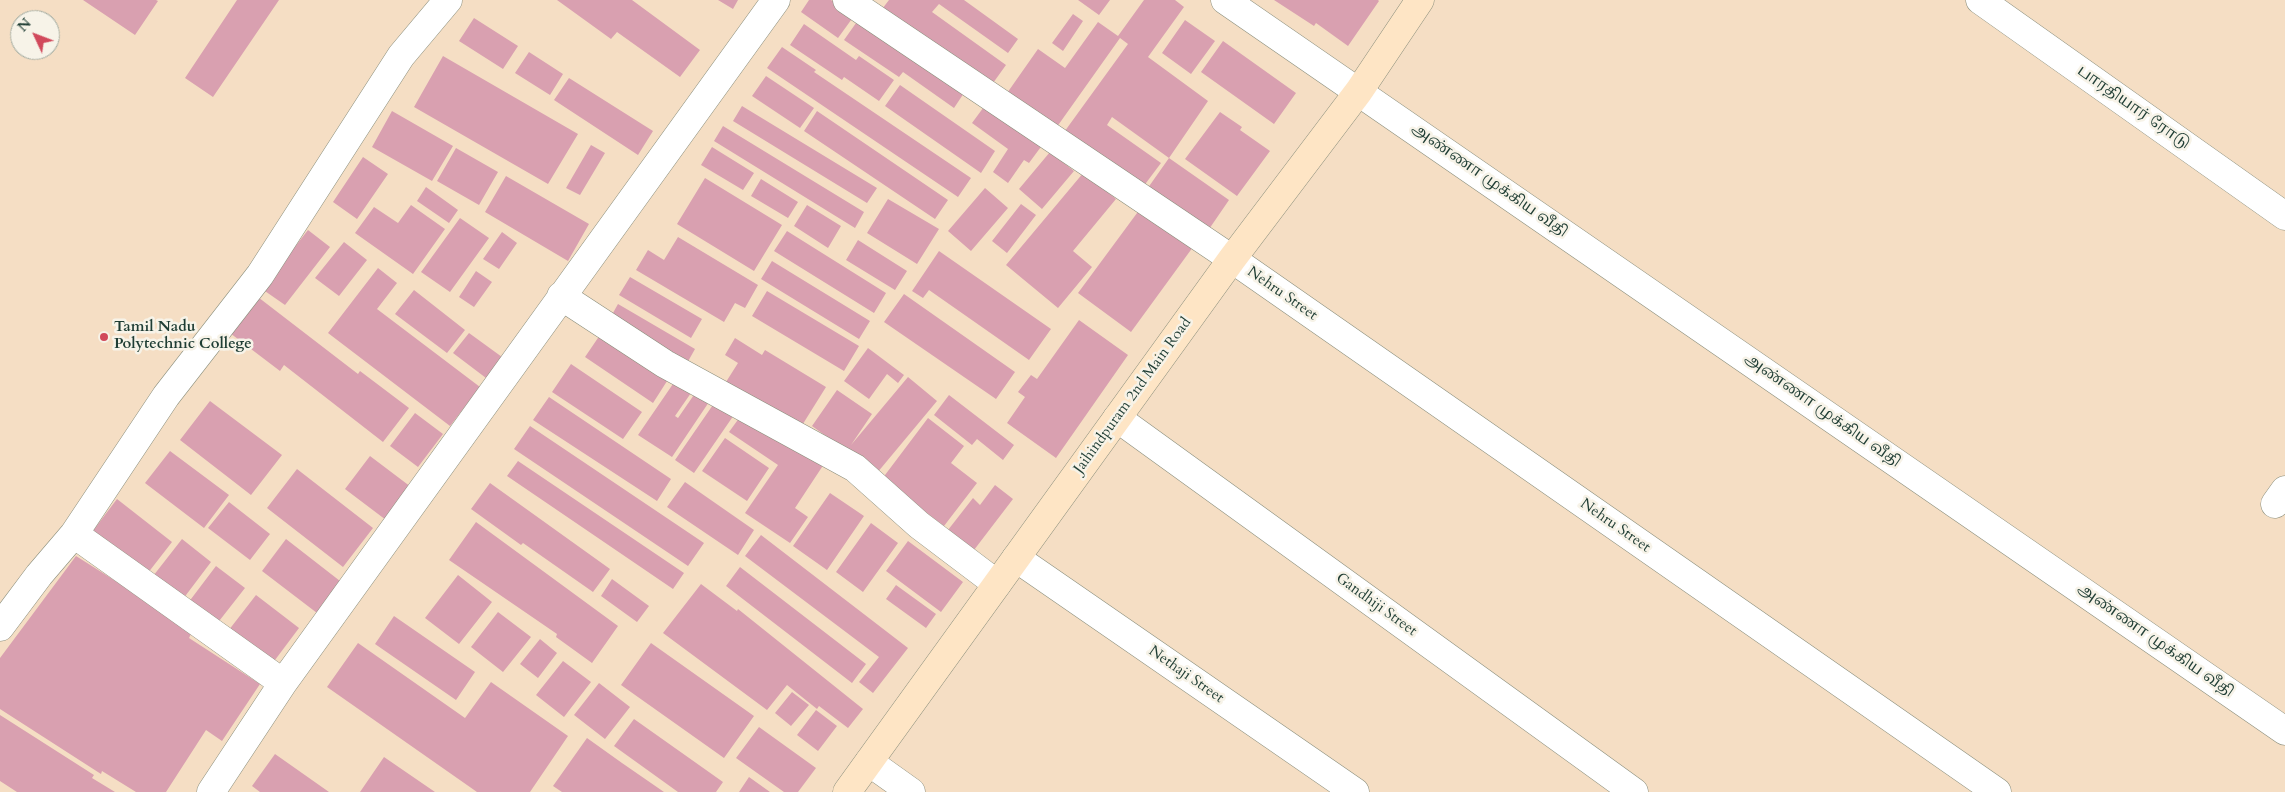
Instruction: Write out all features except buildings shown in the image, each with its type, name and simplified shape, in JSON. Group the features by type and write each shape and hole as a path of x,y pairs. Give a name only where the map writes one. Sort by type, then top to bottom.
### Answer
{"street":[{"path":"0,627 39,575 74,534 166,396 260,275 402,56 448,0"},
{"path":"211,792 283,683 776,0"},
{"name":"Nehru Street","path":"847,0 1232,259 1997,792"},
{"name":"அண்ணா முக்கிய வீதி","path":"1225,0 2285,731"},
{"name":"Jaihindpuram 2nd Main Road","path":"847,792 1232,259 1359,91 1420,0"},
{"name":"பாரதியார் ரோடு","path":"1980,0 2285,216"},
{"path":"561,296 665,364 855,468 919,525 997,584"},
{"name":"Gandhiji Street","path":"1117,418 1634,792"},
{"path":"74,534 283,683"},
{"name":"Nethaji Street","path":"1016,558 1356,792"},
{"path":"868,762 911,792"}],"place":[{"name":"Tamil Nadu Polytechnic College","path":"104,337"}]}
